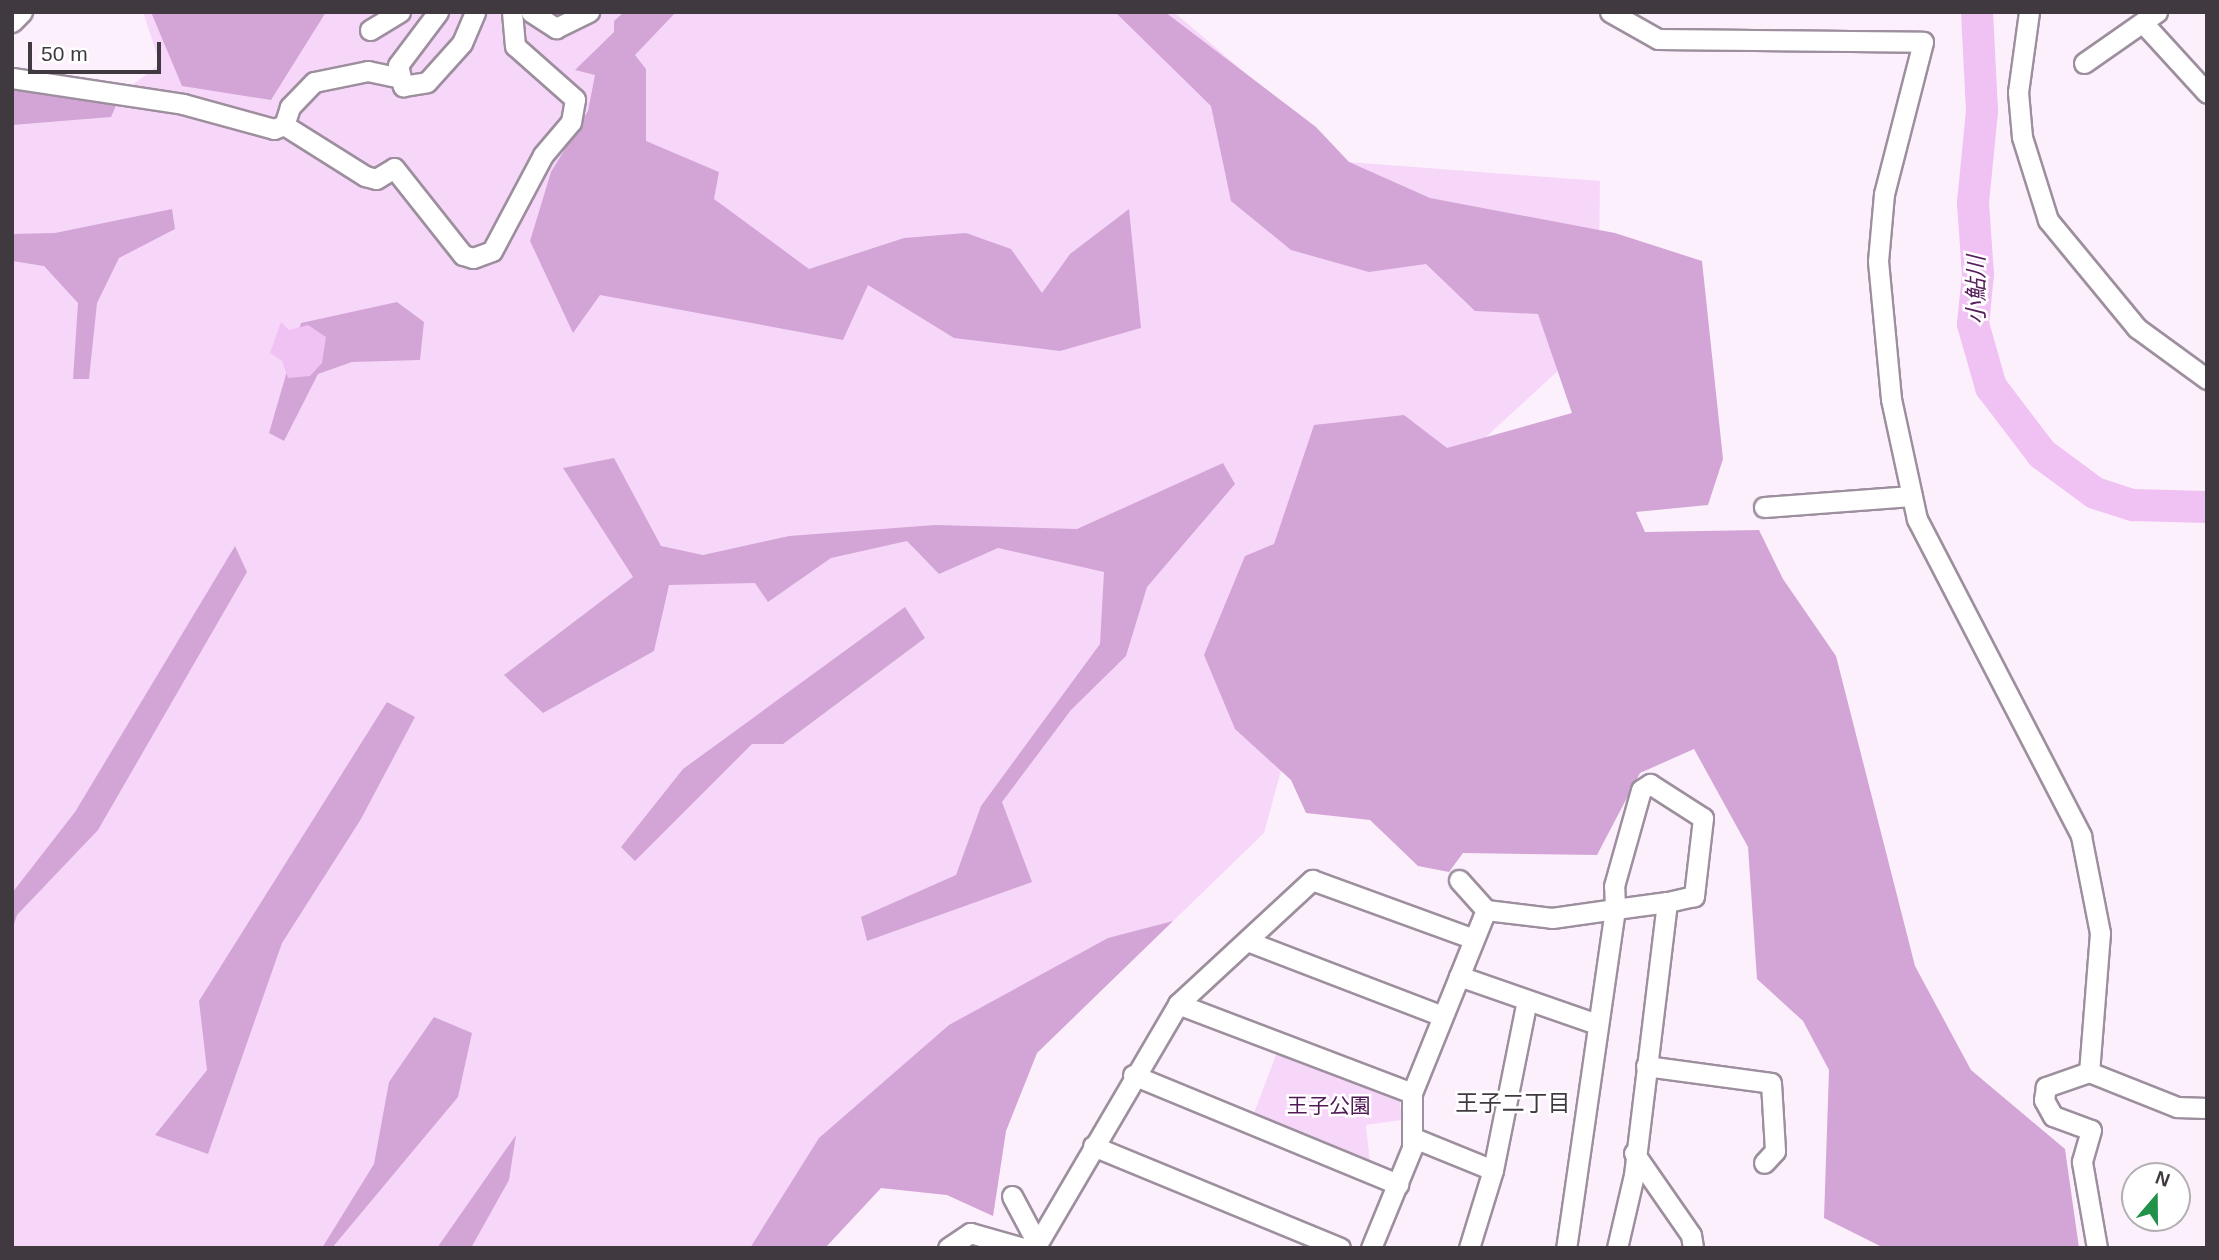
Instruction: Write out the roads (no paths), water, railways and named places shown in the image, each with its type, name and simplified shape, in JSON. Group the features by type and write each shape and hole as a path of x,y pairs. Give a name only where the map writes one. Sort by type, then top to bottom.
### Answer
{"street":[{"path":"12,22 22,12"},
{"path":"370,30 400,12"},
{"path":"396,77 404,53 438,12"},
{"path":"12,78 183,104 274,129 284,125 290,107 314,82 368,71 396,77 403,86 427,82 462,43 475,12"},
{"path":"284,125 365,176 376,180 394,168 463,254 473,258 492,251 543,155 571,122 575,99 515,46 512,12"},
{"path":"531,12 556,28 589,12"},
{"path":"1610,12 1658,39 1923,42 1884,194 1879,244 1891,399 1924,540 2081,836 2100,933 2089,1072"},
{"path":"2029,12 2018,92 2022,138 2048,220 2137,328 2207,379"},
{"path":"2084,63 2150,18 2207,93"},
{"path":"1764,507 1912,496"},
{"path":"1459,880 1486,910 1552,918 1615,909 1667,902 1694,896 1703,818 1650,784 1641,790 1619,858 1615,909 1566,1248"},
{"path":"1032,1246 1178,1004 1312,880 1474,939"},
{"path":"1617,1248 1634,1153 1667,902"},
{"path":"1371,1248 1414,1138 1412,1093 1486,910"},
{"path":"1247,941 1442,1016"},
{"path":"1459,976 1597,1024"},
{"path":"1469,1248 1493,1170 1527,1000"},
{"path":"1178,1004 1412,1093"},
{"path":"1646,1066 1771,1083 1775,1151 1764,1163"},
{"path":"2097,1248 2082,1162 2091,1130 2053,1116 2045,1100 2046,1087 2089,1072 2177,1107 2207,1108"},
{"path":"1133,1075 1398,1184"},
{"path":"1414,1138 1493,1170"},
{"path":"1093,1146 1340,1248"},
{"path":"1634,1153 1691,1235 1693,1248"},
{"path":"1012,1196 1032,1246"},
{"path":"948,1248 970,1233 1032,1246"}],"waterway":[{"name":"小鮎川","path":"1977,12 1982,111 1973,203 1978,274 1973,324 1991,387 2042,454 2095,493 2133,505 2207,507"}],"district":[{"name":"王子二丁目","path":"1513,1103"}],"park label":[{"name":"王子公園","path":"1329,1106"}]}
